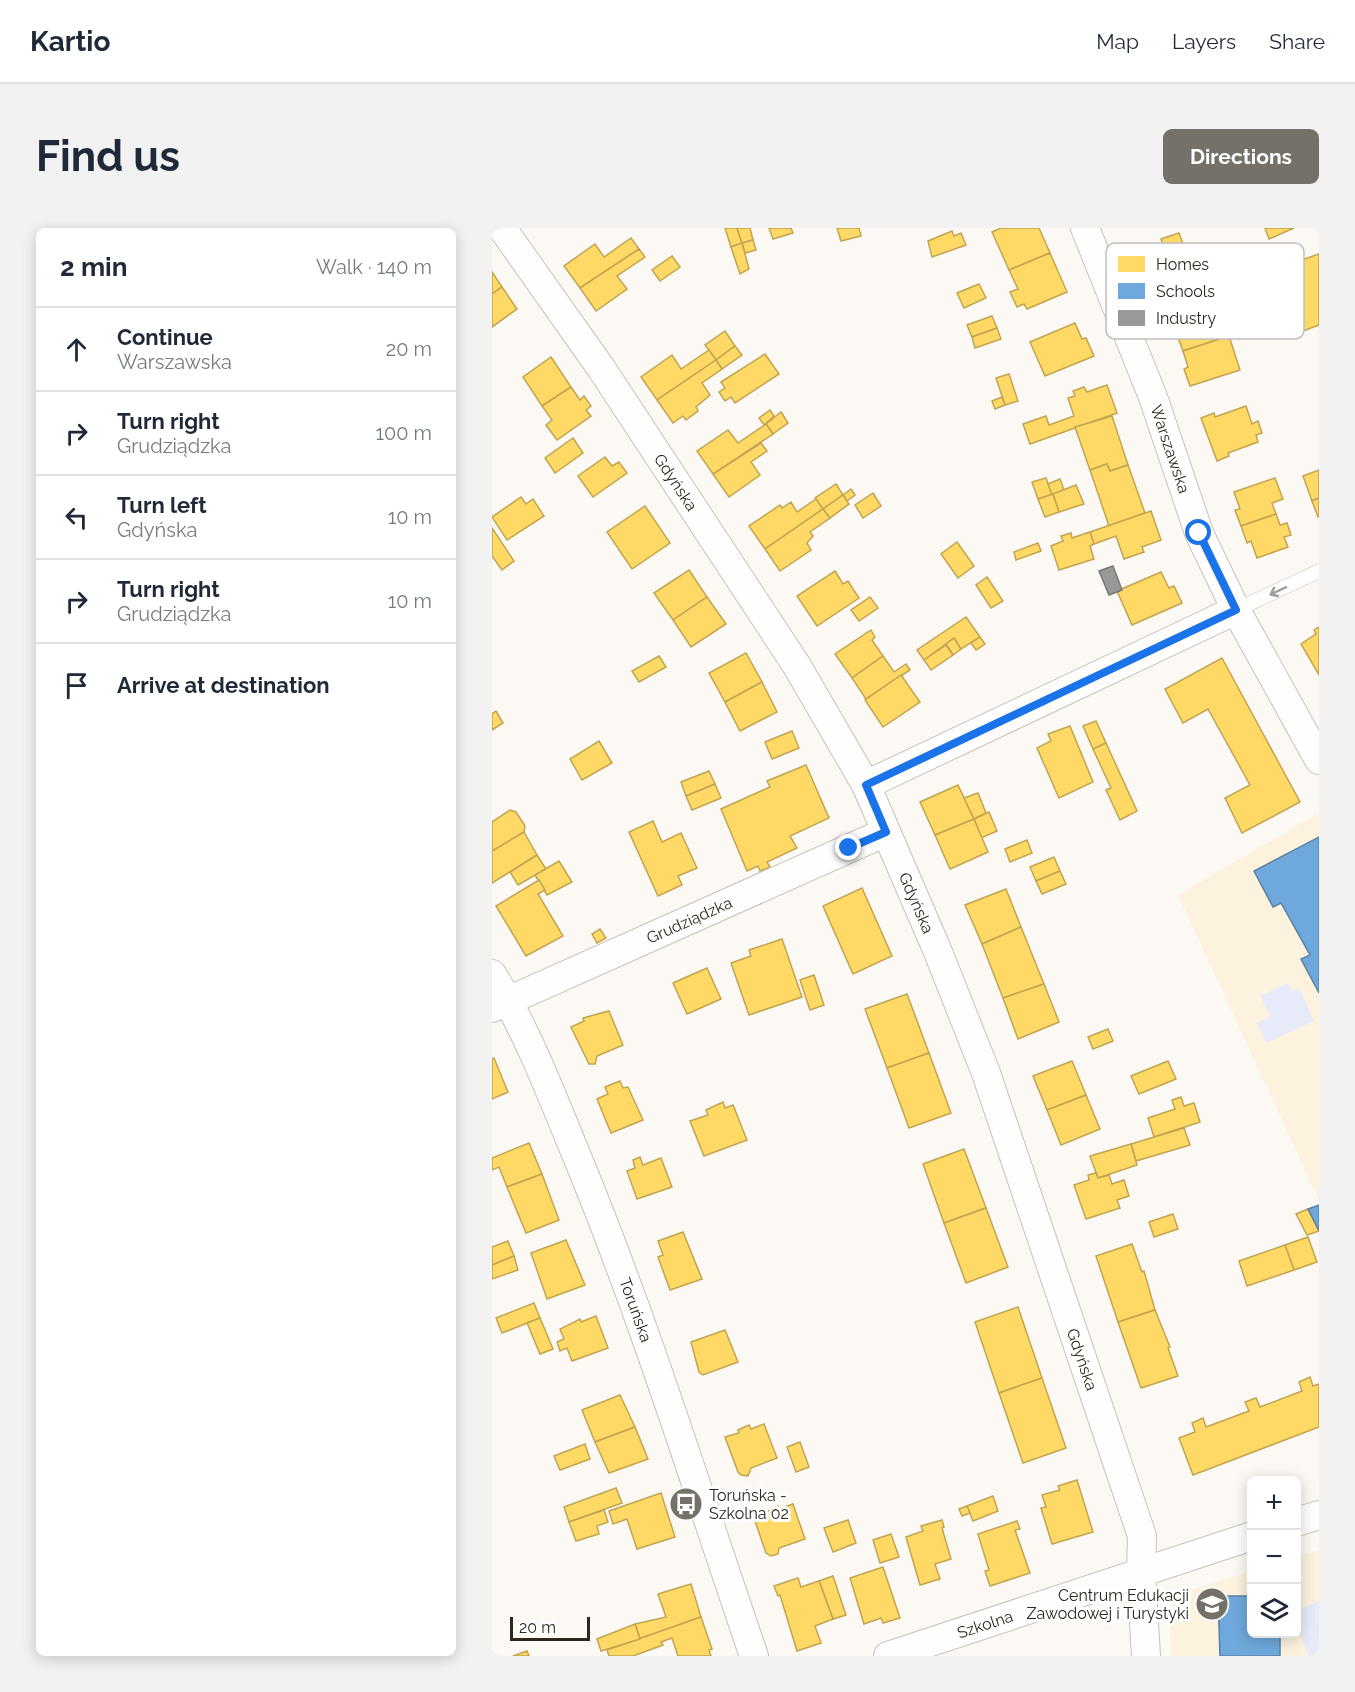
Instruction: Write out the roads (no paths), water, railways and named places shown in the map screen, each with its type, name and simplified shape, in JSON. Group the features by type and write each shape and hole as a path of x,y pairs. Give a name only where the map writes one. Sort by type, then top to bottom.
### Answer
{"street":[{"name":"Gdyńska","path":"502,228 601,368 790,656 866,785 938,952 994,1095 1142,1536 1141,1572 1146,1656"},
{"name":"Warszawska","path":"1085,228 1106,280"},
{"name":"Warszawska","path":"1130,339 1153,397 1199,533 1236,610 1319,760"},
{"path":"866,785 1236,610"},
{"name":"Grudziądzka","path":"500,1004 886,832"},
{"name":"Toruńska","path":"492,974 500,1004 535,1055 614,1246 754,1656"},
{"path":"1301,1520 1319,1515"},
{"name":"Szkolna","path":"888,1656 1247,1537"}],"lane":[{"path":"1236,610 1319,572"}],"place":[{"name":"Toruńska - Szkolna 02","path":"686,1504"},
{"name":"Centrum Edukacji Zawodowej i Turystyki","path":"1212,1604"}]}
